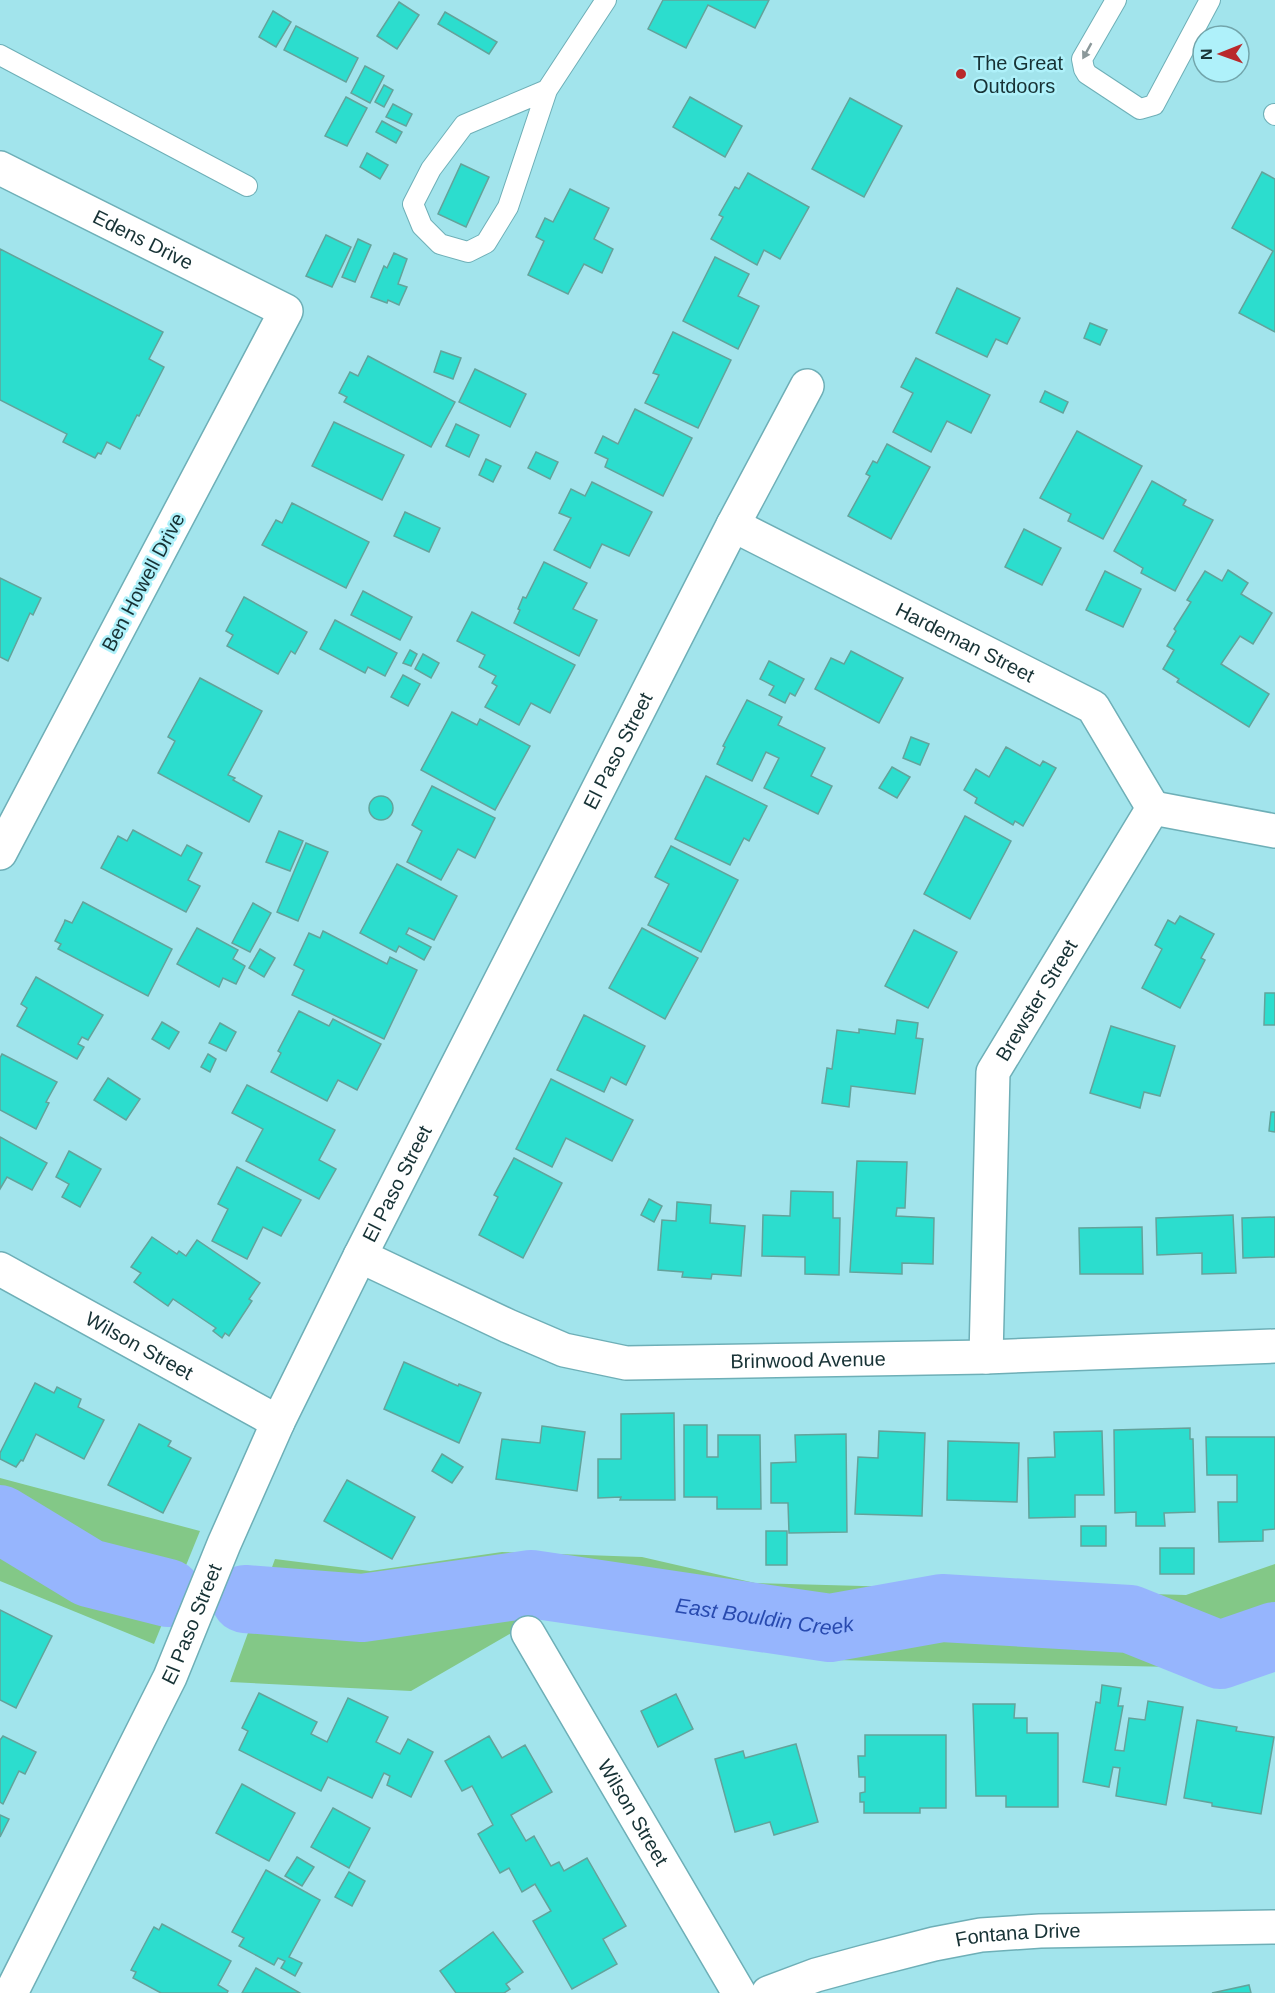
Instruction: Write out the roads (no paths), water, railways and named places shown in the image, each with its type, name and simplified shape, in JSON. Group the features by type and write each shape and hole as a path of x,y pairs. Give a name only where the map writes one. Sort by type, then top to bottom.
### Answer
{"street":[{"name":"Edens Drive","path":"0,168 286,311"},
{"name":"Ben Howell Drive","path":"0,853 286,311"},
{"name":"El Paso Street","path":"10,1976 170,1677 224,1544 278,1422 360,1256 733,525 807,386"},
{"name":"Hardeman Street","path":"733,525 1093,707 1153,807"},
{"path":"1153,807 1275,831"},
{"name":"Brewster Street","path":"986,1356 993,1072 1153,807"},
{"name":"Brinwood Avenue","path":"360,1256 564,1350 627,1363 986,1356 1275,1346"},
{"name":"Wilson Street","path":"0,1269 278,1422"},
{"name":"Wilson Street","path":"528,1634 739,1993"},
{"name":"Fontana Drive","path":"768,1993 854,1964 981,1935 1040,1931 1275,1927"}],"lane":[{"path":"547,90 464,125 431,169 413,204 422,226 440,243 468,252 486,243 508,207 547,90 606,0"},
{"path":"1116,0 1082,59 1082,64 1087,74 1140,109 1154,105 1210,0"},
{"path":"0,54 248,186"}],"waterway":[{"name":"East Bouldin Creek","path":"0,1519 89,1573 168,1593"},
{"name":"East Bouldin Creek","path":"245,1599 362,1608 531,1584 830,1628 942,1608 1130,1619 1220,1655 1275,1636"}],"place":[{"name":"The Great Outdoors","path":"961,74"}]}
